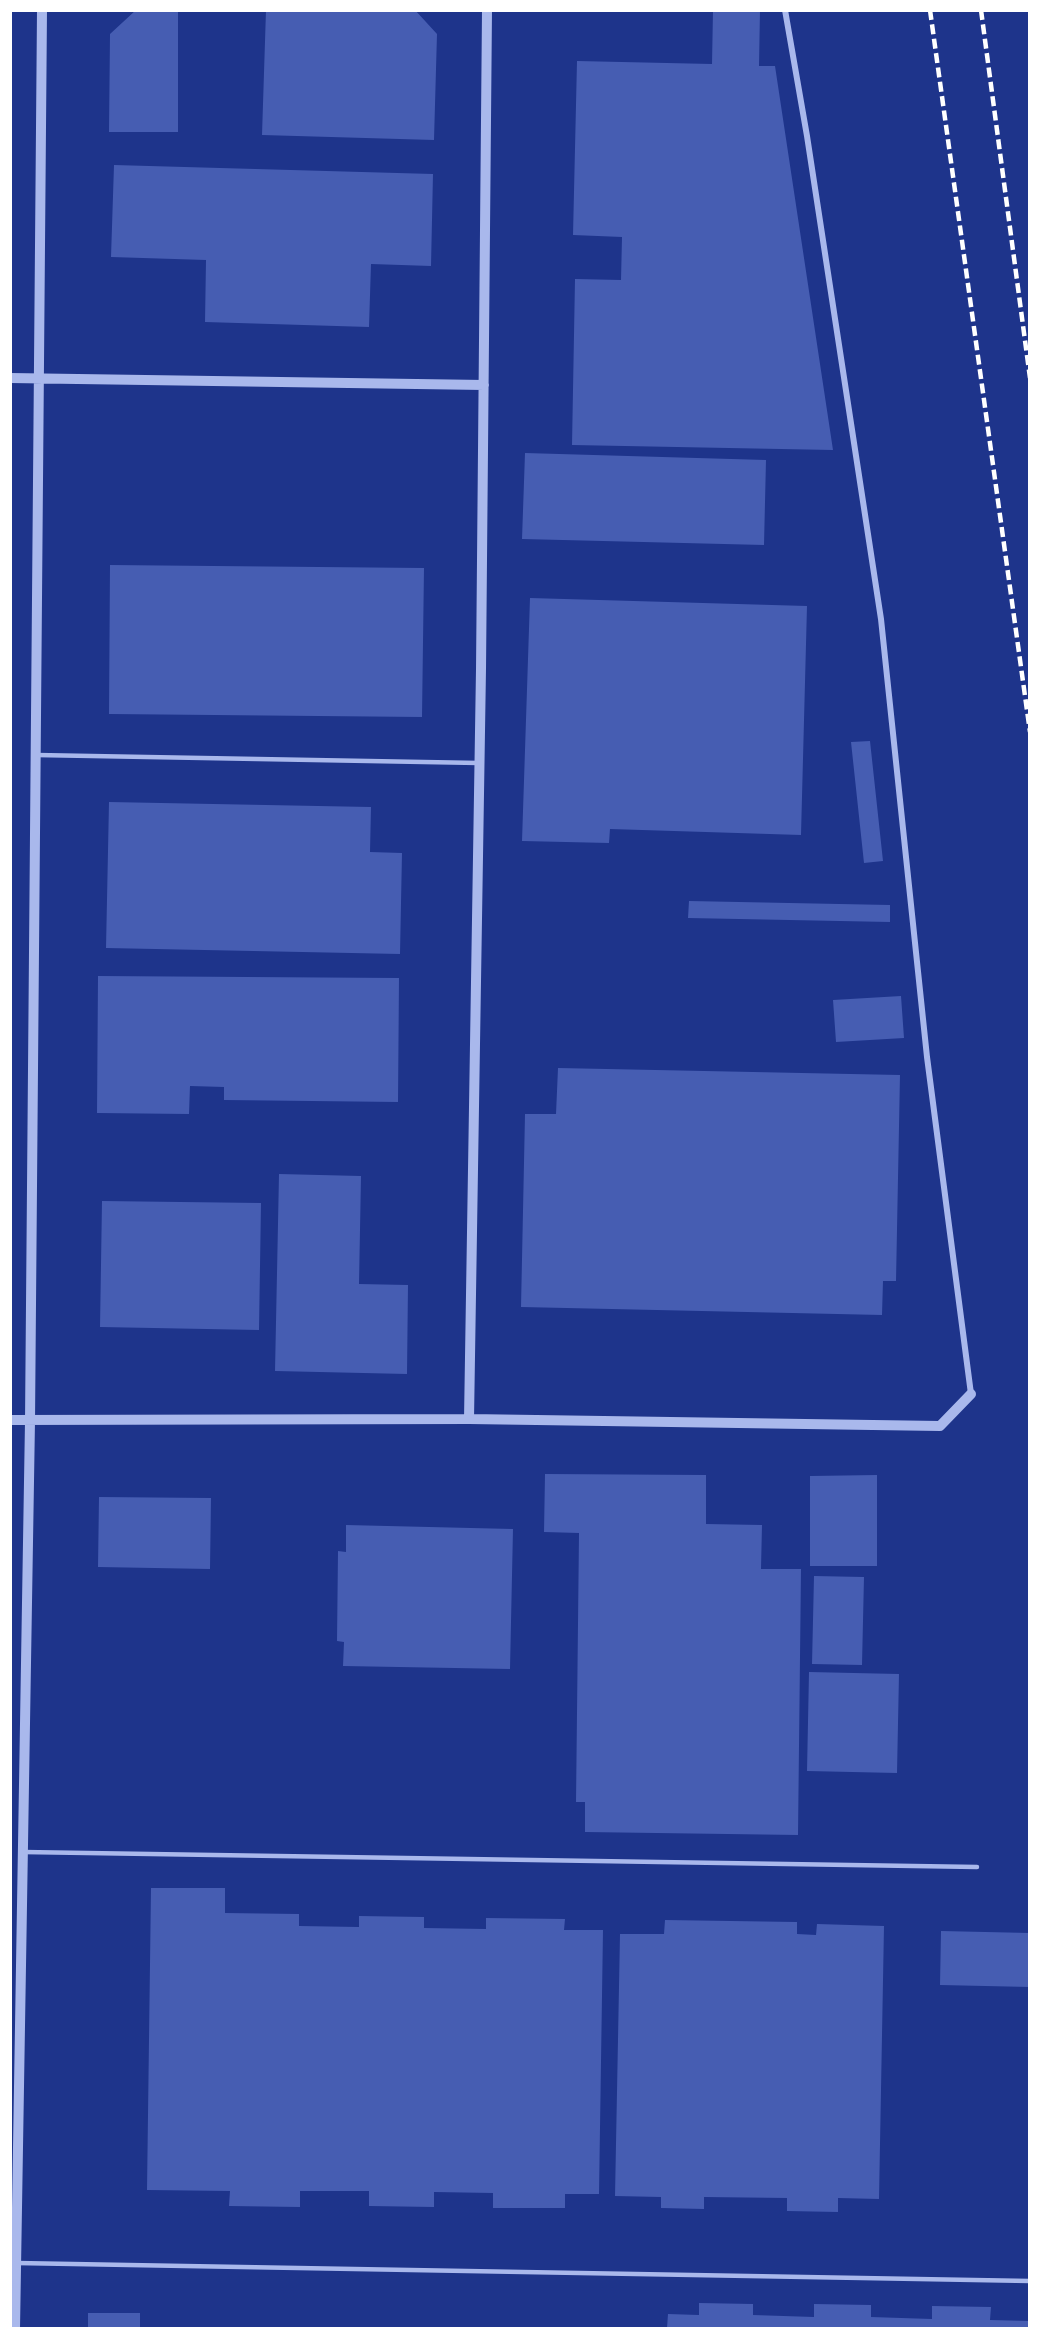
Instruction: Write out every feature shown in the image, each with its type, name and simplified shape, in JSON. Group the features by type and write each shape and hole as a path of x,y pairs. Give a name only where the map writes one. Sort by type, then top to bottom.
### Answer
{"street":[{"path":"15,2328 30,1421 42,10"},
{"path":"469,1419 487,10"},
{"path":"10,1420 469,1419 940,1426 971,1394 927,1057 881,619 807,136 785,10"},
{"path":"10,378 484,385"}],"lane":[{"path":"36,755 479,763"},
{"path":"23,1852 977,1867"},
{"path":"16,2263 1029,2280"}],"building":[{"path":"136,10 178,10 178,132 109,132 110,34"},
{"path":"266,10 415,10 437,34 434,140 262,135"},
{"path":"713,10 760,10 759,66 775,66 833,450 572,445 575,279 621,280 622,237 573,235 577,61 712,64"},
{"path":"114,165 433,174 431,266 371,264 369,327 205,322 206,260 111,257"},
{"path":"525,453 766,460 764,545 522,539"},
{"path":"110,565 424,568 422,717 109,714"},
{"path":"530,598 807,606 801,835 610,829 609,843 522,841"},
{"path":"870,741 883,861 864,863 851,742"},
{"path":"109,802 371,807 370,852 402,853 400,954 106,948"},
{"path":"689,901 890,905 890,922 688,918"},
{"path":"98,976 399,978 398,1102 224,1100 224,1087 190,1086 189,1114 97,1113"},
{"path":"901,996 904,1038 836,1042 833,1000"},
{"path":"558,1068 900,1075 896,1281 883,1281 882,1315 521,1307 525,1114 556,1114"},
{"path":"279,1174 361,1176 359,1284 408,1285 407,1374 275,1371"},
{"path":"102,1201 261,1203 259,1330 100,1327"},
{"path":"545,1474 706,1475 706,1524 762,1525 761,1569 801,1569 798,1835 585,1832 585,1802 576,1802 579,1533 544,1532"},
{"path":"877,1475 877,1566 810,1566 810,1476"},
{"path":"99,1497 211,1498 210,1569 98,1567"},
{"path":"346,1525 513,1529 510,1669 343,1666 344,1642 337,1641 338,1551 346,1552"},
{"path":"814,1576 864,1577 862,1665 812,1664"},
{"path":"809,1672 899,1674 897,1773 807,1771"},
{"path":"151,1888 225,1888 225,1913 299,1914 299,1926 359,1927 359,1916 424,1917 424,1928 486,1929 486,1918 565,1919 564,1930 603,1930 599,2194 565,2194 565,2208 493,2208 493,2193 434,2192 434,2207 369,2206 369,2191 300,2191 300,2207 229,2206 230,2191 147,2190"},
{"path":"665,1920 797,1922 797,1934 816,1935 817,1924 884,1926 879,2199 838,2198 838,2212 787,2211 787,2198 704,2197 704,2209 661,2208 661,2197 615,2196 620,1934 664,1934"},
{"path":"941,1931 1030,1933 1030,1987 940,1985"},
{"path":"699,2303 753,2304 753,2315 814,2317 814,2304 871,2305 871,2317 932,2319 932,2306 991,2307 990,2320 1030,2321 1030,2328 667,2328 668,2314 699,2315"},
{"path":"88,2313 140,2313 140,2328 88,2328"}],"railway":[{"path":"930,10 1030,732"},
{"path":"981,10 1030,378"}]}
